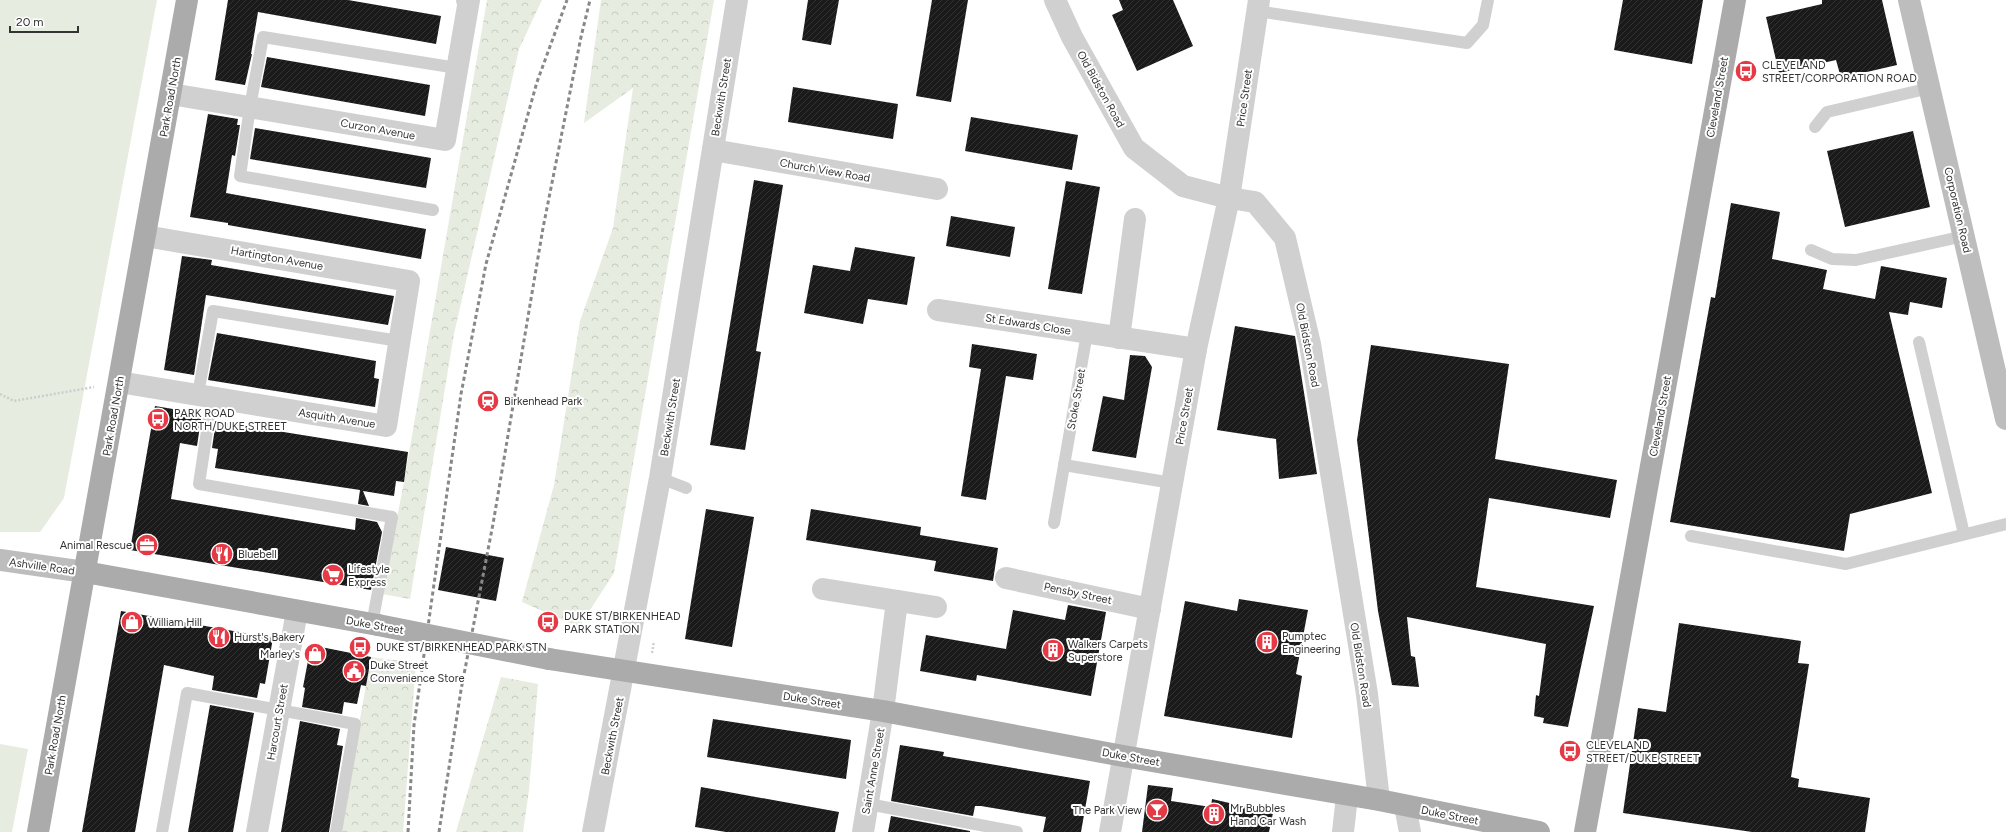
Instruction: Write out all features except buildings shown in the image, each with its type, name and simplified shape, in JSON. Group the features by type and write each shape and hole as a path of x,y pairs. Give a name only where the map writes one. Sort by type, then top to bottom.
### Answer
{"main road":[{"name":"Park Road North","path":"38,832 187,0"},
{"name":"Cleveland Street","path":"1585,832 1735,0"},
{"name":"Corporation Road","path":"1909,0 2006,419"},
{"name":"Ashville Road","path":"0,560 85,572"},
{"name":"Duke Street","path":"85,572 375,625 549,659 624,669 883,711 1123,756 1347,796 1380,800 1539,832"}],"street":[{"name":"Curzon Avenue","path":"171,94 445,140 468,0"},
{"name":"Beckwith Street","path":"593,832 660,478 737,0"},
{"name":"Old Bidston Road","path":"1055,0 1072,37 1134,148 1183,186 1230,198 1255,202 1285,238 1310,344 1366,694 1380,800"},
{"name":"Price Street","path":"1110,832 1196,349 1230,198 1258,6"},
{"name":"Church View Road","path":"713,150 937,189"},
{"path":"1119,338 1135,220"},
{"name":"Hartington Avenue","path":"145,236 409,280"},
{"name":"Asquith Avenue","path":"119,382 206,390 386,426 409,280"},
{"name":"St Edwards Close","path":"938,310 1196,349"},
{"name":"Pensby Street","path":"1006,578 1150,608"},
{"path":"823,589 936,607"},
{"name":"Saint Anne Street","path":"863,832 883,711 897,601"},
{"name":"Harcourt Street","path":"257,832 297,611"},
{"path":"1343,832 1347,796"},
{"path":"1405,806 1410,832"}],"lane":[{"path":"1258,6 1467,43 1483,25 1488,0"},
{"path":"433,210 240,176 250,107 263,37 457,68"},
{"path":"1815,128 1827,112 1930,88"},
{"path":"1811,250 1832,259 1856,260 1964,236"},
{"path":"375,625 392,517 199,484 213,311 399,341"},
{"name":"Stoke Street","path":"1054,523 1087,333"},
{"path":"1919,342 1964,534"},
{"path":"1064,465 1172,483"},
{"path":"660,478 686,488"},
{"path":"1691,536 1846,564 2006,524"},
{"path":"162,832 187,693 356,724 336,832"},
{"path":"868,804 1017,832"}],"path":[{"path":"0,394 14,401 119,382"}],"green space":[{"path":"0,0 157,0 64,498 40,532 0,532"},
{"path":"487,0 542,0 519,49 454,334 410,599 382,594 404,482"},
{"path":"601,0 714,0 614,573 579,627 522,602 554,485 580,321 613,228 633,88 584,123"},
{"path":"371,657 416,663 403,832 340,832"},
{"path":"501,677 538,684 529,790 523,832 456,832"},
{"path":"0,744 28,749 12,832 0,832"}],"railway":[{"path":"408,832 414,725 461,394 486,264 537,82 567,0"},
{"path":"439,832 461,690 493,524 543,228 581,37 590,0"}],"place":[{"name":"CLEVELAND STREET/CORPORATION ROAD","path":"1746,71"},
{"name":"Birkenhead Park","path":"488,401"},
{"name":"PARK ROAD NORTH/DUKE STREET","path":"158,419"},
{"name":"Animal Rescue","path":"147,545"},
{"name":"Bluebell","path":"222,554"},
{"name":"Lifestyle Express","path":"333,575"},
{"name":"William Hill","path":"132,622"},
{"name":"DUKE ST/BIRKENHEAD PARK STATION","path":"548,622"},
{"name":"Hurst's Bakery","path":"219,637"},
{"name":"Pumptec Engineering","path":"1267,642"},
{"name":"DUKE ST/BIRKENHEAD PARK STN","path":"360,647"},
{"name":"Walkers Carpets Superstore","path":"1053,650"},
{"name":"Marley's","path":"315,654"},
{"name":"Duke Street Convenience Store","path":"354,671"},
{"name":"CLEVELAND STREET/DUKE STREET","path":"1570,751"},
{"name":"The Park View","path":"1157,810"},
{"name":"Mr Bubbles Hand Car Wash","path":"1214,814"}]}
